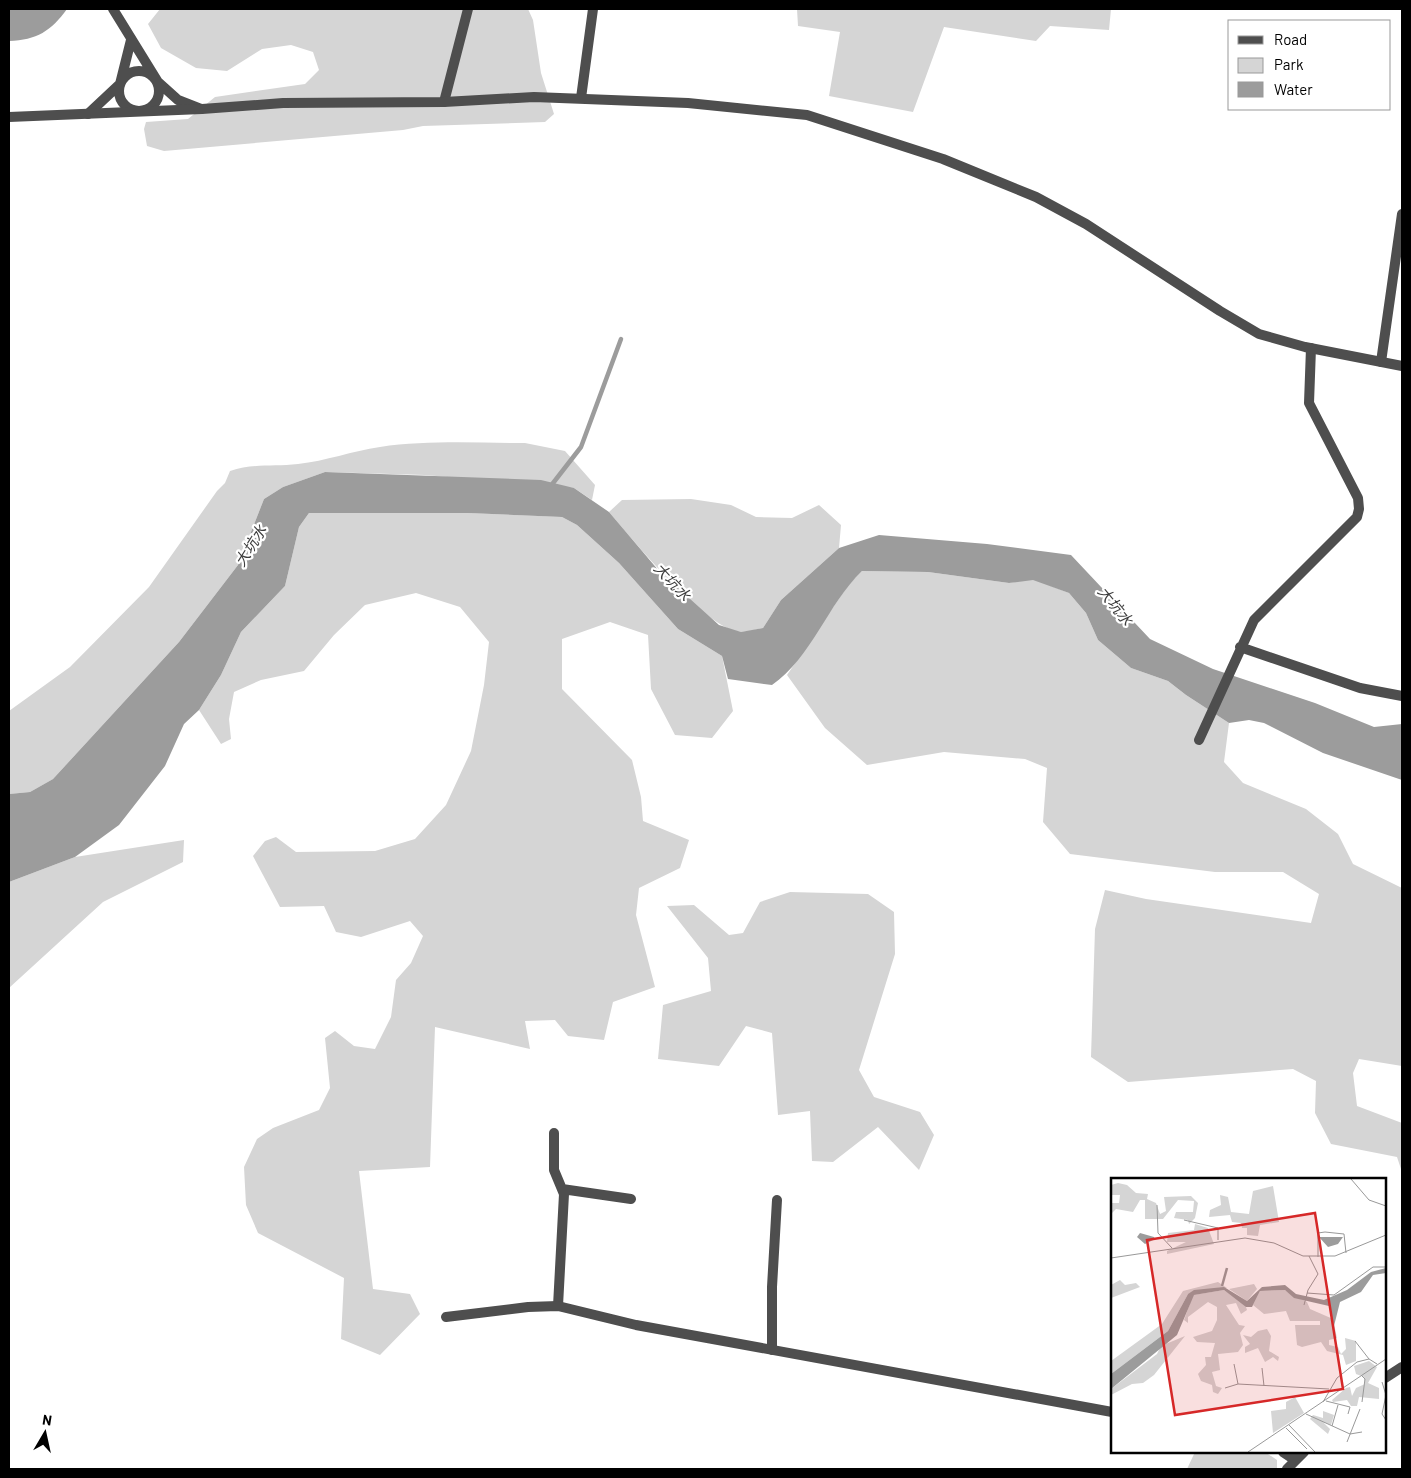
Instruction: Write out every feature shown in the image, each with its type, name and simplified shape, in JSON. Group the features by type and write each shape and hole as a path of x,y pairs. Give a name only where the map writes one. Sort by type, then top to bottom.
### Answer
{"street":[{"path":"113,9 158,82 159,97 149,109 141,111 126,106 118,92 131,40"},
{"path":"444,102 468,9"},
{"path":"580,98 593,9"},
{"path":"88,114 130,72 138,70 153,75 178,100 202,109"},
{"path":"9,117 202,109 283,103 444,102 534,96 688,103 807,115 943,159 1036,197 1086,224 1220,311 1259,334 1311,348 1402,366"},
{"path":"1381,362 1402,214"},
{"path":"1199,740 1230,668 1254,620 1357,517 1359,509 1358,498 1309,403 1311,348"},
{"path":"1240,647 1360,688 1402,696"},
{"path":"554,1133 554,1170 564,1194 558,1306"},
{"path":"562,1188 632,1199"},
{"path":"772,1350 772,1287 777,1200"},
{"path":"446,1317 528,1307 558,1306 636,1325 1111,1412"},
{"path":"1386,1377 1402,1367"},
{"path":"1284,1453 1295,1460"},
{"path":"1286,1469 1303,1453"}],"green space":[{"path":"160,9 528,9 533,20 541,73 554,114 545,122 423,126 403,130 164,151 147,146 144,129 146,122 188,119 215,97 305,84 319,70 313,52 291,45 262,49 227,71 196,68 161,48 148,24"},
{"path":"797,9 1111,9 1109,30 1050,26 1036,41 944,27 913,112 829,96 840,32 798,26"},
{"path":"416,443 525,443 565,451 595,485 592,500 574,488 425,475 325,472 283,487 264,499 238,565 179,642 53,779 30,792 9,794 9,711 70,667 149,587 217,491 225,483 230,471 247,467 308,463 370,449"},
{"path":"691,499 731,505 756,517 792,518 819,505 841,525 839,548 781,600 763,628 741,632 726,627 690,600 670,581 609,512 622,500"},
{"path":"309,513 468,513 562,517 577,525 619,563 678,629 722,656 733,711 712,738 675,735 651,689 648,635 610,622 562,639 562,689 632,760 641,797 643,821 689,840 680,868 639,888 636,915 655,987 613,1002 604,1040 568,1036 555,1020 525,1021 530,1049 435,1027 430,1167 359,1171 373,1289 410,1294 420,1314 380,1355 341,1339 344,1278 258,1233 246,1205 244,1167 257,1139 273,1128 319,1110 330,1088 325,1038 335,1031 354,1046 375,1049 391,1017 396,980 411,963 423,936 410,921 361,937 336,932 324,906 280,907 253,856 265,841 276,837 296,852 375,851 415,839 446,805 471,751 484,685 489,642 460,607 416,593 365,605 334,635 304,671 261,680 234,692 229,719 231,739 221,744 199,710 221,675 241,632 285,586 299,527"},
{"path":"862,571 928,572 1009,583 1033,579 1069,593 1086,613 1098,640 1131,668 1168,681 1229,723 1224,762 1243,783 1306,809 1338,834 1353,864 1402,888 1402,1066 1359,1059 1353,1073 1357,1106 1402,1123 1402,1172 1397,1157 1331,1144 1315,1113 1316,1081 1293,1069 1128,1082 1091,1057 1095,929 1105,890 1146,899 1311,923 1319,894 1283,872 1215,872 1070,854 1043,822 1047,768 1025,759 944,752 867,765 825,728 787,675 849,584"},
{"path":"184,840 183,862 103,902 9,988 9,882 75,857"},
{"path":"790,892 868,894 894,912 895,954 859,1070 874,1097 920,1112 934,1135 919,1170 878,1127 833,1162 812,1161 810,1111 778,1115 772,1033 746,1026 719,1066 658,1059 663,1005 711,991 708,958 667,906 694,905 729,935 743,933 760,902"},
{"path":"1195,1453 1266,1453 1277,1460 1277,1469 1187,1469"}],"water":[{"path":"9,9 67,9 49,29 42,33 28,39 9,41"},
{"name":"大坑水","path":"325,472 541,480 574,488 609,512 659,571 719,625 741,632 763,628 781,600 839,548 879,535 987,544 1071,555 1150,639 1213,669 1315,703 1374,727 1402,724 1402,780 1323,753 1264,723 1249,720 1229,723 1168,681 1131,668 1098,640 1086,613 1069,593 1033,580 1009,583 928,572 862,571 839,599 798,660 772,685 728,679 722,656 678,629 619,563 577,525 562,517 468,513 309,513 299,527 285,586 241,632 221,675 199,710 184,724 165,766 119,825 75,857 9,882 9,794 30,792 53,779 179,642 238,565 264,499 283,487"}],"waterway":[{"path":"550,487 581,447 621,339"}]}
